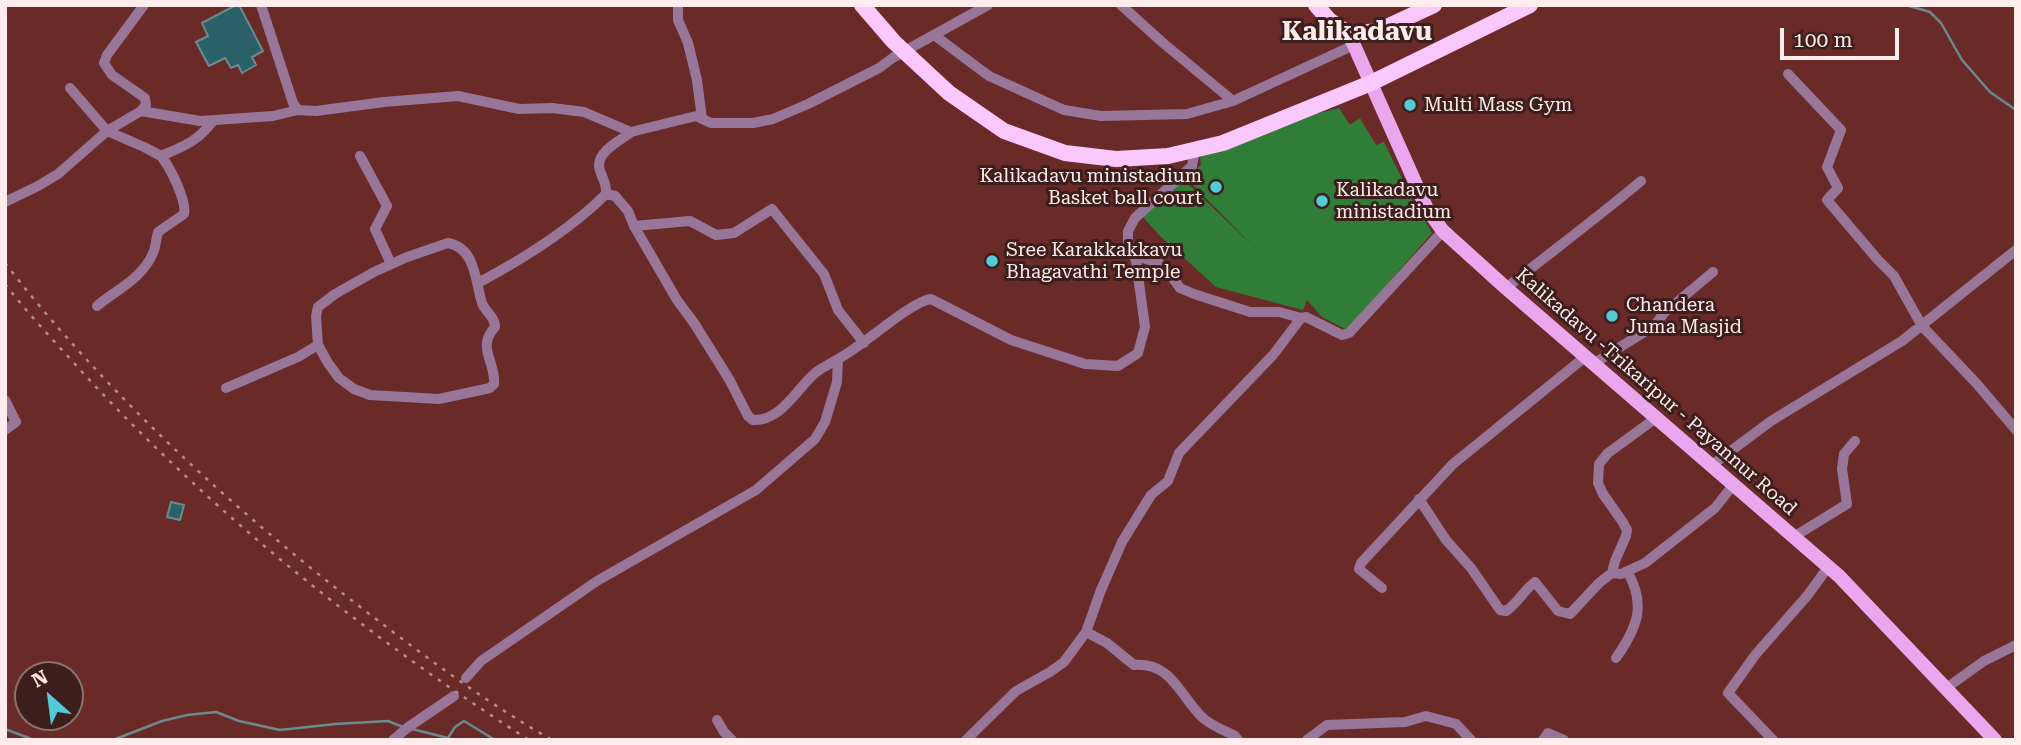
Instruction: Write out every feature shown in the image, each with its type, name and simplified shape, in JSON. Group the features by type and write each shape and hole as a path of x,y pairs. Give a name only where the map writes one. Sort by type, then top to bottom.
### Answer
{"highway":[{"path":"862,5 904,52 949,93 1004,131 1065,153 1116,159 1168,156 1223,144 1371,83 1530,5"},
{"path":"1316,5 1352,40 1434,5"}],"main road":[{"name":"Kalikadavu -Trikaripur - Payannur Road","path":"1352,40 1427,209 1443,231 1829,566 1996,740"}],"street":[{"path":"5,202 58,174 107,131 141,111 146,105 145,98 112,75 104,62 144,5"},
{"path":"261,5 293,103 298,110"},
{"path":"678,5 678,20 688,43 697,79 702,119"},
{"path":"478,283 588,211 606,194 607,184 599,165 603,154 631,132 696,116 711,123 753,123 773,119 879,68 988,5"},
{"path":"1121,5 1233,101"},
{"path":"934,35 989,76 1064,110 1101,116 1187,114 1233,101 1352,40"},
{"path":"1788,74 1841,130 1827,167 1838,188 1827,200 1894,276 1922,326 1978,384 2016,430"},
{"path":"70,88 107,131 161,156 167,163 186,206 184,214 158,232 153,254 137,277 97,306"},
{"path":"141,111 213,121 273,116 298,110 316,111 458,96 519,110 552,108 584,112 631,132"},
{"path":"161,156 202,134 213,121"},
{"path":"606,194 615,196 628,211 677,300 753,420 768,418 798,394 817,372 864,343 917,303 931,299 1011,340 1086,364 1118,366 1138,354 1145,327 1136,261 1128,242 1128,231 1135,218 1192,166 1195,150"},
{"path":"360,156 387,206 375,229 391,264"},
{"path":"1506,288 1641,181"},
{"path":"634,226 690,221 716,235 734,233 772,209 824,274 838,310 864,343"},
{"path":"1136,261 1139,257 1146,257 1159,263 1180,288 1194,294 1250,312 1279,312 1306,317 1342,335 1349,333 1443,231"},
{"path":"448,243 455,244 467,253 478,283 482,306 495,321 495,327 489,333 486,344 495,378 490,388 439,399 370,395 354,389 339,378 318,345 318,307 335,294 391,264 448,243"},
{"path":"1712,465 1771,421 1902,341 2016,250"},
{"path":"1382,588 1359,569 1361,563 1453,464 1589,360 1654,326 1664,313 1713,272"},
{"path":"966,740 1016,691 1064,662 1086,632 1122,542 1151,495 1168,481 1179,453 1273,355 1301,318"},
{"path":"226,388 298,357 318,345"},
{"path":"466,678 481,661 597,581 756,490 815,439 825,422 837,382 838,359"},
{"path":"5,400 16,422 5,430"},
{"path":"1419,499 1446,540 1471,568 1500,610 1506,611 1513,607 1535,582 1558,611 1570,614 1612,573 1626,536 1627,530 1598,483 1599,464 1608,453 1656,418"},
{"path":"1795,536 1847,504 1842,469 1844,454 1855,441"},
{"path":"1612,573 1621,574 1644,563 1715,508 1734,484"},
{"path":"1773,740 1728,693 1756,654 1807,596 1829,566"},
{"path":"1616,658 1638,620 1638,595 1627,571"},
{"path":"1086,632 1107,643 1134,665 1149,664 1167,674 1203,719 1238,740"},
{"path":"1945,689 1984,661 2016,645"},
{"path":"393,740 454,696"},
{"path":"1307,740 1327,725 1405,722 1426,716 1455,724 1471,740"},
{"path":"717,720 733,740"},
{"path":"1543,740 1548,733 1564,740"}],"green space":[{"path":"1339,108 1350,125 1360,118 1376,145 1384,142 1432,233 1347,330 1322,317 1307,300 1303,310 1216,287 1142,216 1184,180 1256,249 1188,180 1191,178 1190,174 1201,165 1200,157 1286,124"}],"water":[{"path":"239,5 263,51 252,57 256,65 242,73 238,65 231,68 225,58 209,66 196,42 208,36 202,23"},
{"path":"171,502 184,505 180,520 167,517"}],"waterway":[{"path":"1906,5 1930,12 1941,23 1962,60 1990,92 2016,110"},
{"path":"113,740 162,721 216,712 239,721 280,730 388,721 403,727"},
{"path":"412,729 448,738 455,727 464,721 495,740"},
{"path":"5,729 34,740"}],"railway":[{"path":"5,263 45,312 130,406 222,493 318,574 412,647 552,740"},
{"path":"5,284 132,424 238,523 293,570 409,659 529,740"}],"place":[{"name":"Multi Mass Gym","path":"1410,105"},
{"name":"Kalikadavu ministadium Basket ball court","path":"1216,187"},
{"name":"Kalikadavu ministadium","path":"1322,201"},
{"name":"Sree Karakkakkavu Bhagavathi Temple","path":"992,261"},
{"name":"Chandera Juma Masjid","path":"1612,316"}],"district":[{"name":"Kalikadavu","path":"1357,32"}]}
